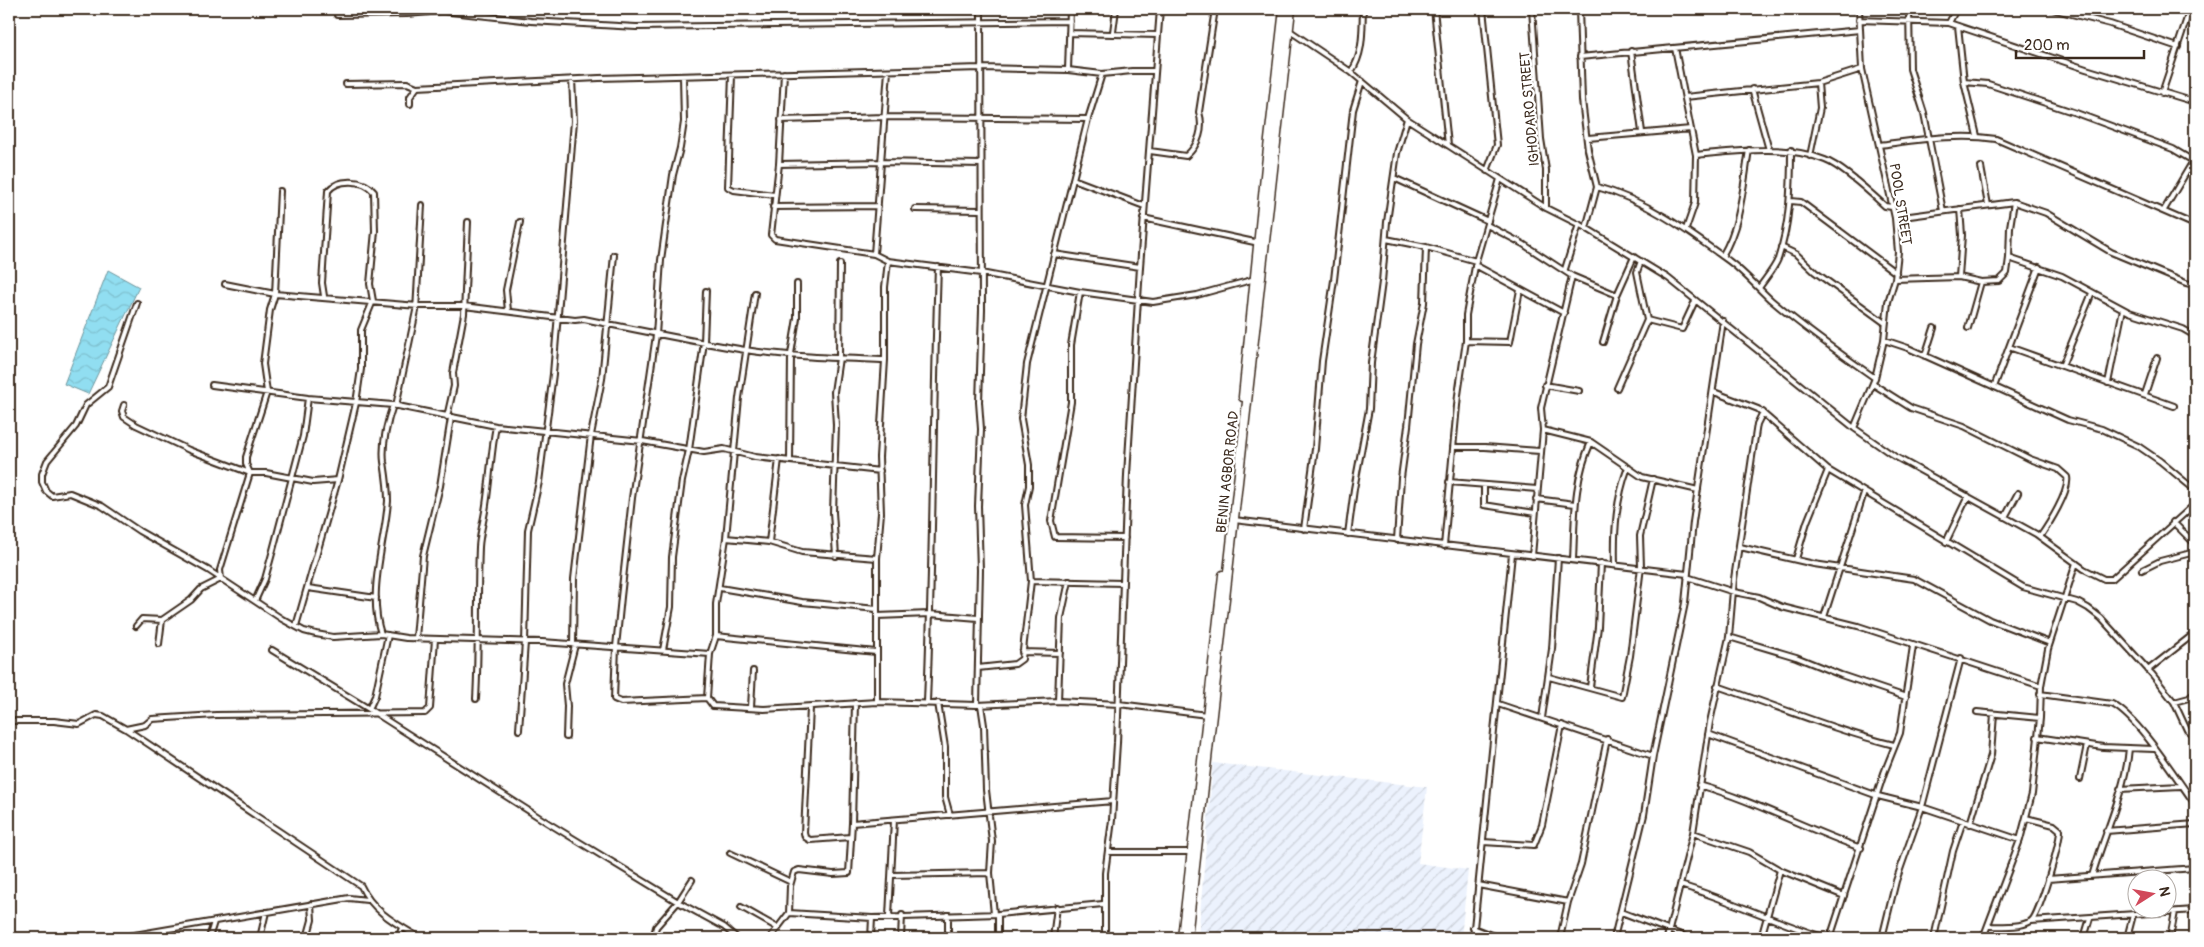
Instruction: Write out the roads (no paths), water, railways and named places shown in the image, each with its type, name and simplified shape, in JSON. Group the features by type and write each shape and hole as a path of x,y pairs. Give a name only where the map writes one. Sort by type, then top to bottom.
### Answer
{"highway":[{"name":"BENIN AGBOR ROAD","path":"1182,938 1284,9"},
{"name":"BENIN AGBOR ROAD","path":"1187,938 1291,9"},
{"path":"1266,166 1274,167"}],"street":[{"path":"981,9 978,668 979,705 992,840 990,873 998,938"},
{"path":"1068,70 1070,9"},
{"path":"1113,32 1116,9"},
{"path":"1105,938 1103,904 1109,852 1119,704 1125,538 1138,299 1160,9"},
{"path":"1150,151 1186,156 1200,135 1201,122 1199,112 1215,9"},
{"path":"1351,72 1357,63 1362,49 1363,9"},
{"path":"1434,9 1448,144"},
{"path":"1483,9 1497,145 1487,170"},
{"name":"IGHODARO STREET","path":"1532,9 1541,139 1546,170 1546,208"},
{"path":"1579,9 1582,100 1588,150 1596,187 1586,228"},
{"name":"POOL STREET","path":"1854,428 1873,384 1884,340 1888,302 1895,279 1898,252 1895,218 1862,69 1860,9"},
{"path":"1909,9 1911,75 1924,113 1927,139 1943,210"},
{"path":"1949,23 1956,9"},
{"path":"2052,9 2110,24 2178,47"},
{"path":"2162,93 2190,9"},
{"path":"337,15 407,14 442,11 522,20 636,28 1070,21"},
{"path":"1859,20 1908,20 1949,23 2162,93 2195,102"},
{"path":"1958,26 1964,82 1977,136"},
{"path":"1580,57 1860,30"},
{"path":"1290,31 1351,72 1407,119 1546,208 1586,228 1668,278 1854,428 1894,456 2040,537 2076,563 2104,579 2112,579 2195,504"},
{"path":"1069,32 1158,35"},
{"path":"1675,48 1696,155 1695,204 1686,230"},
{"path":"1631,51 1642,132"},
{"path":"346,84 407,83 418,87 683,76 981,68 1068,70 1102,74 1155,71"},
{"path":"1685,98 1818,83 1862,69"},
{"path":"874,254 888,71"},
{"path":"784,73 779,164 771,235 775,239 874,254 888,261 981,273 1080,292 1152,302 1170,301 1255,279"},
{"path":"978,668 1020,662 1031,581 1025,504 1030,486 1029,465 1021,419 1027,364 1088,119 1102,74"},
{"path":"732,75 728,187 734,190 775,195"},
{"path":"683,76 684,122 673,175 661,260 656,335 642,441 632,498 616,647 615,701 707,698"},
{"path":"518,730 525,642 528,530 546,431 558,316 574,121 572,80"},
{"path":"1304,529 1315,449 1322,361 1334,280 1353,110 1362,81"},
{"path":"1964,82 1988,84 2076,113 2165,146 2194,161 2164,210"},
{"path":"1810,156 1820,108 1818,83"},
{"path":"410,104 410,97 418,87"},
{"path":"1752,89 1769,150"},
{"path":"781,120 885,117 1088,119"},
{"path":"1348,534 1369,408 1371,363 1397,153 1407,119"},
{"path":"1588,138 1691,129"},
{"path":"1880,146 1927,139 1977,136 1996,139 2195,225"},
{"path":"1696,155 1749,150 1791,150 1826,160 1885,206 1892,206"},
{"path":"1722,256 1729,245 1737,221 1749,150"},
{"path":"1759,288 1774,266 1781,248 1791,201 1791,150"},
{"path":"779,164 881,162 981,164"},
{"path":"1981,167 1988,205"},
{"path":"1394,178 1487,223 1565,269 1572,276 1617,295"},
{"path":"1073,179 1144,206"},
{"path":"1444,546 1452,447 1466,341 1466,315 1476,263 1500,179"},
{"path":"296,626 338,480 356,402 361,369 361,330 373,301 370,284 370,262 375,231 374,192 370,188 346,181 332,186 328,191 322,284 324,296"},
{"path":"1596,187 1621,194 1686,230 1722,256 1835,350 1874,378"},
{"path":"221,579 220,570 250,473 246,464 246,457 267,392 263,364 270,310 275,294 280,191"},
{"path":"1791,201 1800,202 1896,273"},
{"path":"1895,218 1943,210 2014,202 2046,213 2111,252 2195,285"},
{"path":"1895,279 1959,277 1981,282 1999,281 2007,273 2010,227 2014,202"},
{"path":"380,634 376,598 388,499 388,479 384,461 388,418 395,406 416,306 422,205"},
{"path":"774,207 878,206"},
{"path":"915,209 980,210"},
{"path":"1959,277 1962,235 1960,209"},
{"path":"1144,218 1259,243"},
{"path":"416,638 422,556 440,486 464,306 468,222"},
{"path":"508,311 506,290 520,222"},
{"path":"1565,269 1579,224"},
{"path":"1386,239 1426,247 1476,263 1520,290 1564,313"},
{"path":"1397,540 1401,478 1416,344 1424,303 1426,247"},
{"path":"1781,248 1796,254 1822,277 1885,323"},
{"path":"1054,254 1140,267"},
{"path":"566,737 567,706 565,684 574,645 572,614 574,579 591,435 602,379 614,255"},
{"path":"1603,342 1617,295 1634,257"},
{"path":"2009,258 2062,276 2123,309 2183,329 2195,336"},
{"path":"877,702 876,558 881,513 880,471 885,360 885,287 888,261"},
{"path":"1617,388 1648,320 1637,272 1641,261"},
{"path":"836,556 833,512 836,424 834,392 839,358 840,264"},
{"path":"926,702 930,614 931,481 938,267"},
{"path":"1994,387 2039,267"},
{"path":"1532,556 1543,430 1541,408 1572,276"},
{"path":"1968,328 1981,282"},
{"path":"224,284 275,294 324,296 416,306 464,306 558,316 575,320 584,319 656,335 746,350 885,360"},
{"path":"790,461 791,354 797,318 797,284"},
{"path":"1466,341 1510,342 1520,290"},
{"path":"663,650 672,607 672,557 682,481 689,450 704,342 706,291"},
{"path":"1080,292 1071,345 1073,383 1071,402 1050,521 1055,537 1125,538"},
{"path":"755,293 739,398 726,538 720,588 716,604 716,636 710,654 707,698 713,706 810,708 877,702 979,705 1058,701 1119,704 1207,715"},
{"path":"2062,366 2092,293"},
{"path":"1648,320 1682,329 1695,301"},
{"path":"137,303 108,388 86,405 76,426 47,462 42,474 42,482 46,492 52,496 70,493 102,506 139,531 310,633 333,637 380,634 416,638 525,642 710,654"},
{"path":"2108,382 2123,309"},
{"path":"1614,938 1622,912 1644,815 1653,756 1685,603 1698,490 1723,321"},
{"path":"1926,356 1934,328"},
{"path":"1884,340 1926,356 2068,420 2102,429 2138,446 2160,461 2195,490"},
{"path":"2009,347 2145,394 2174,406"},
{"path":"2145,394 2157,358"},
{"path":"1873,384 1911,408 1964,426 2030,459 2058,470 2067,477 2067,488 2051,521 2040,537"},
{"path":"212,385 308,398 395,406 496,426 642,441 708,452 724,450 790,461 880,471"},
{"path":"1545,385 1579,391"},
{"path":"1714,392 1751,405 1763,412 1828,470 2023,587 2082,605 2101,618 2174,702 2187,730 2195,738"},
{"path":"254,601 265,580 306,422 308,398"},
{"path":"124,404 122,411 124,417 136,425 189,450 250,473 292,477 313,482 338,480"},
{"path":"1667,938 1692,833 1717,686 1729,637 1757,424 1763,412"},
{"path":"476,700 479,640 477,597 480,532 486,506 496,426"},
{"path":"1543,430 1591,442 1642,477 1698,490"},
{"path":"1572,560 1575,504 1586,454 1591,442"},
{"path":"1452,447 1540,451"},
{"path":"769,542 779,459"},
{"path":"1615,565 1614,531 1617,508 1620,488 1628,467"},
{"path":"1796,560 1807,522 1828,470"},
{"path":"1549,677 1622,696 1630,656 1641,568 1640,536 1653,480"},
{"path":"1450,482 1537,489"},
{"path":"1484,486 1484,505 1535,513"},
{"path":"1824,617 1864,493"},
{"path":"2005,517 2018,493"},
{"path":"1946,542 1968,496"},
{"path":"1536,499 1575,504"},
{"path":"1234,520 1601,563 1687,575 1734,592 1759,597 1782,607 1824,617 1913,646 1961,658 2041,686"},
{"path":"2173,522 2195,544"},
{"path":"726,538 769,542 802,552 876,558"},
{"path":"1740,547 1796,560 1914,579 1990,620 2050,643"},
{"path":"2142,570 2160,561 2195,552"},
{"path":"1473,938 1512,554"},
{"path":"1542,718 1549,677 1558,558"},
{"path":"1590,687 1598,627 1601,563"},
{"path":"1984,938 2020,840 2032,794 2040,718 2041,686 2050,643 2076,563"},
{"path":"136,626 142,619 162,620 191,600 201,589 221,579"},
{"path":"1031,581 1123,583"},
{"path":"1058,701 1061,618 1069,581"},
{"path":"308,588 376,598"},
{"path":"720,588 802,602 877,608"},
{"path":"877,616 930,614 978,618"},
{"path":"158,644 162,620"},
{"path":"2148,670 2195,633"},
{"path":"369,709 375,696 388,635"},
{"path":"716,636 876,652"},
{"path":"1729,637 1796,657 1906,697"},
{"path":"126,729 145,725 152,719 216,715 378,715 428,712 436,639"},
{"path":"1830,938 1894,745 1900,733 1913,646"},
{"path":"272,650 369,709 556,828 678,902 724,927 737,938"},
{"path":"1022,652 1060,652"},
{"path":"1882,938 1896,881 1922,807 1961,658"},
{"path":"752,707 754,670"},
{"path":"1717,686 1786,708 1845,732 1894,745"},
{"path":"2174,702 2189,698 2195,692"},
{"path":"2040,694 2112,704 2125,713 2195,804"},
{"path":"770,938 789,913 791,882 794,872 799,870 848,874 852,823 855,703"},
{"path":"938,703 945,747 945,796 950,815"},
{"path":"1498,704 1653,756"},
{"path":"810,708 804,832 810,840 851,837"},
{"path":"1977,712 2040,718"},
{"path":"1970,824 1991,755 1994,714"},
{"path":"9,721 54,721 79,724 96,715 103,716 126,729 361,886 367,900 402,928 420,938"},
{"path":"1483,842 1521,846 1534,845 1542,825 1562,725"},
{"path":"1708,734 1878,796 1922,807 2020,840"},
{"path":"2038,737 2087,745 2154,749"},
{"path":"1560,938 1568,902 1581,864 1607,739"},
{"path":"2080,779 2087,745"},
{"path":"2092,876 2128,763 2129,748"},
{"path":"1699,785 1727,793 1819,833 1861,848"},
{"path":"2120,789 2182,786"},
{"path":"852,823 1113,801"},
{"path":"2026,818 2054,825 2060,830 2042,902 2036,916 2031,921"},
{"path":"889,916 894,820"},
{"path":"1934,938 1953,851 1963,821"},
{"path":"2106,831 2195,824"},
{"path":"1692,833 1749,852 1780,870 1844,896"},
{"path":"1109,852 1191,852"},
{"path":"730,853 791,882"},
{"path":"2048,879 2195,868"},
{"path":"1761,938 1780,870"},
{"path":"892,875 990,873"},
{"path":"653,938 656,927 678,902 692,880"},
{"path":"1478,885 1568,902"},
{"path":"1680,885 1732,902 1826,938"},
{"path":"118,938 349,898 367,900"},
{"path":"307,938 312,920 311,904"},
{"path":"789,913 872,918 902,915 996,914 1103,904"},
{"path":"742,907 778,928"},
{"path":"1053,938 1057,907"},
{"path":"2176,912 2195,910"},
{"path":"260,938 266,912"},
{"path":"1622,912 1689,938"},
{"path":"901,938 902,915"},
{"path":"948,915 948,938"},
{"path":"1989,926 2017,926 2031,921 2126,916"},
{"path":"871,938 872,918"},
{"path":"2084,938 2090,918"},
{"path":"2127,938 2132,920"},
{"path":"2170,938 2174,920"},
{"path":"209,938 214,922"},
{"path":"398,938 402,928"},
{"path":"1473,928 1498,938"}],"water":[{"path":"108,270 139,287 88,394 64,384"}]}
